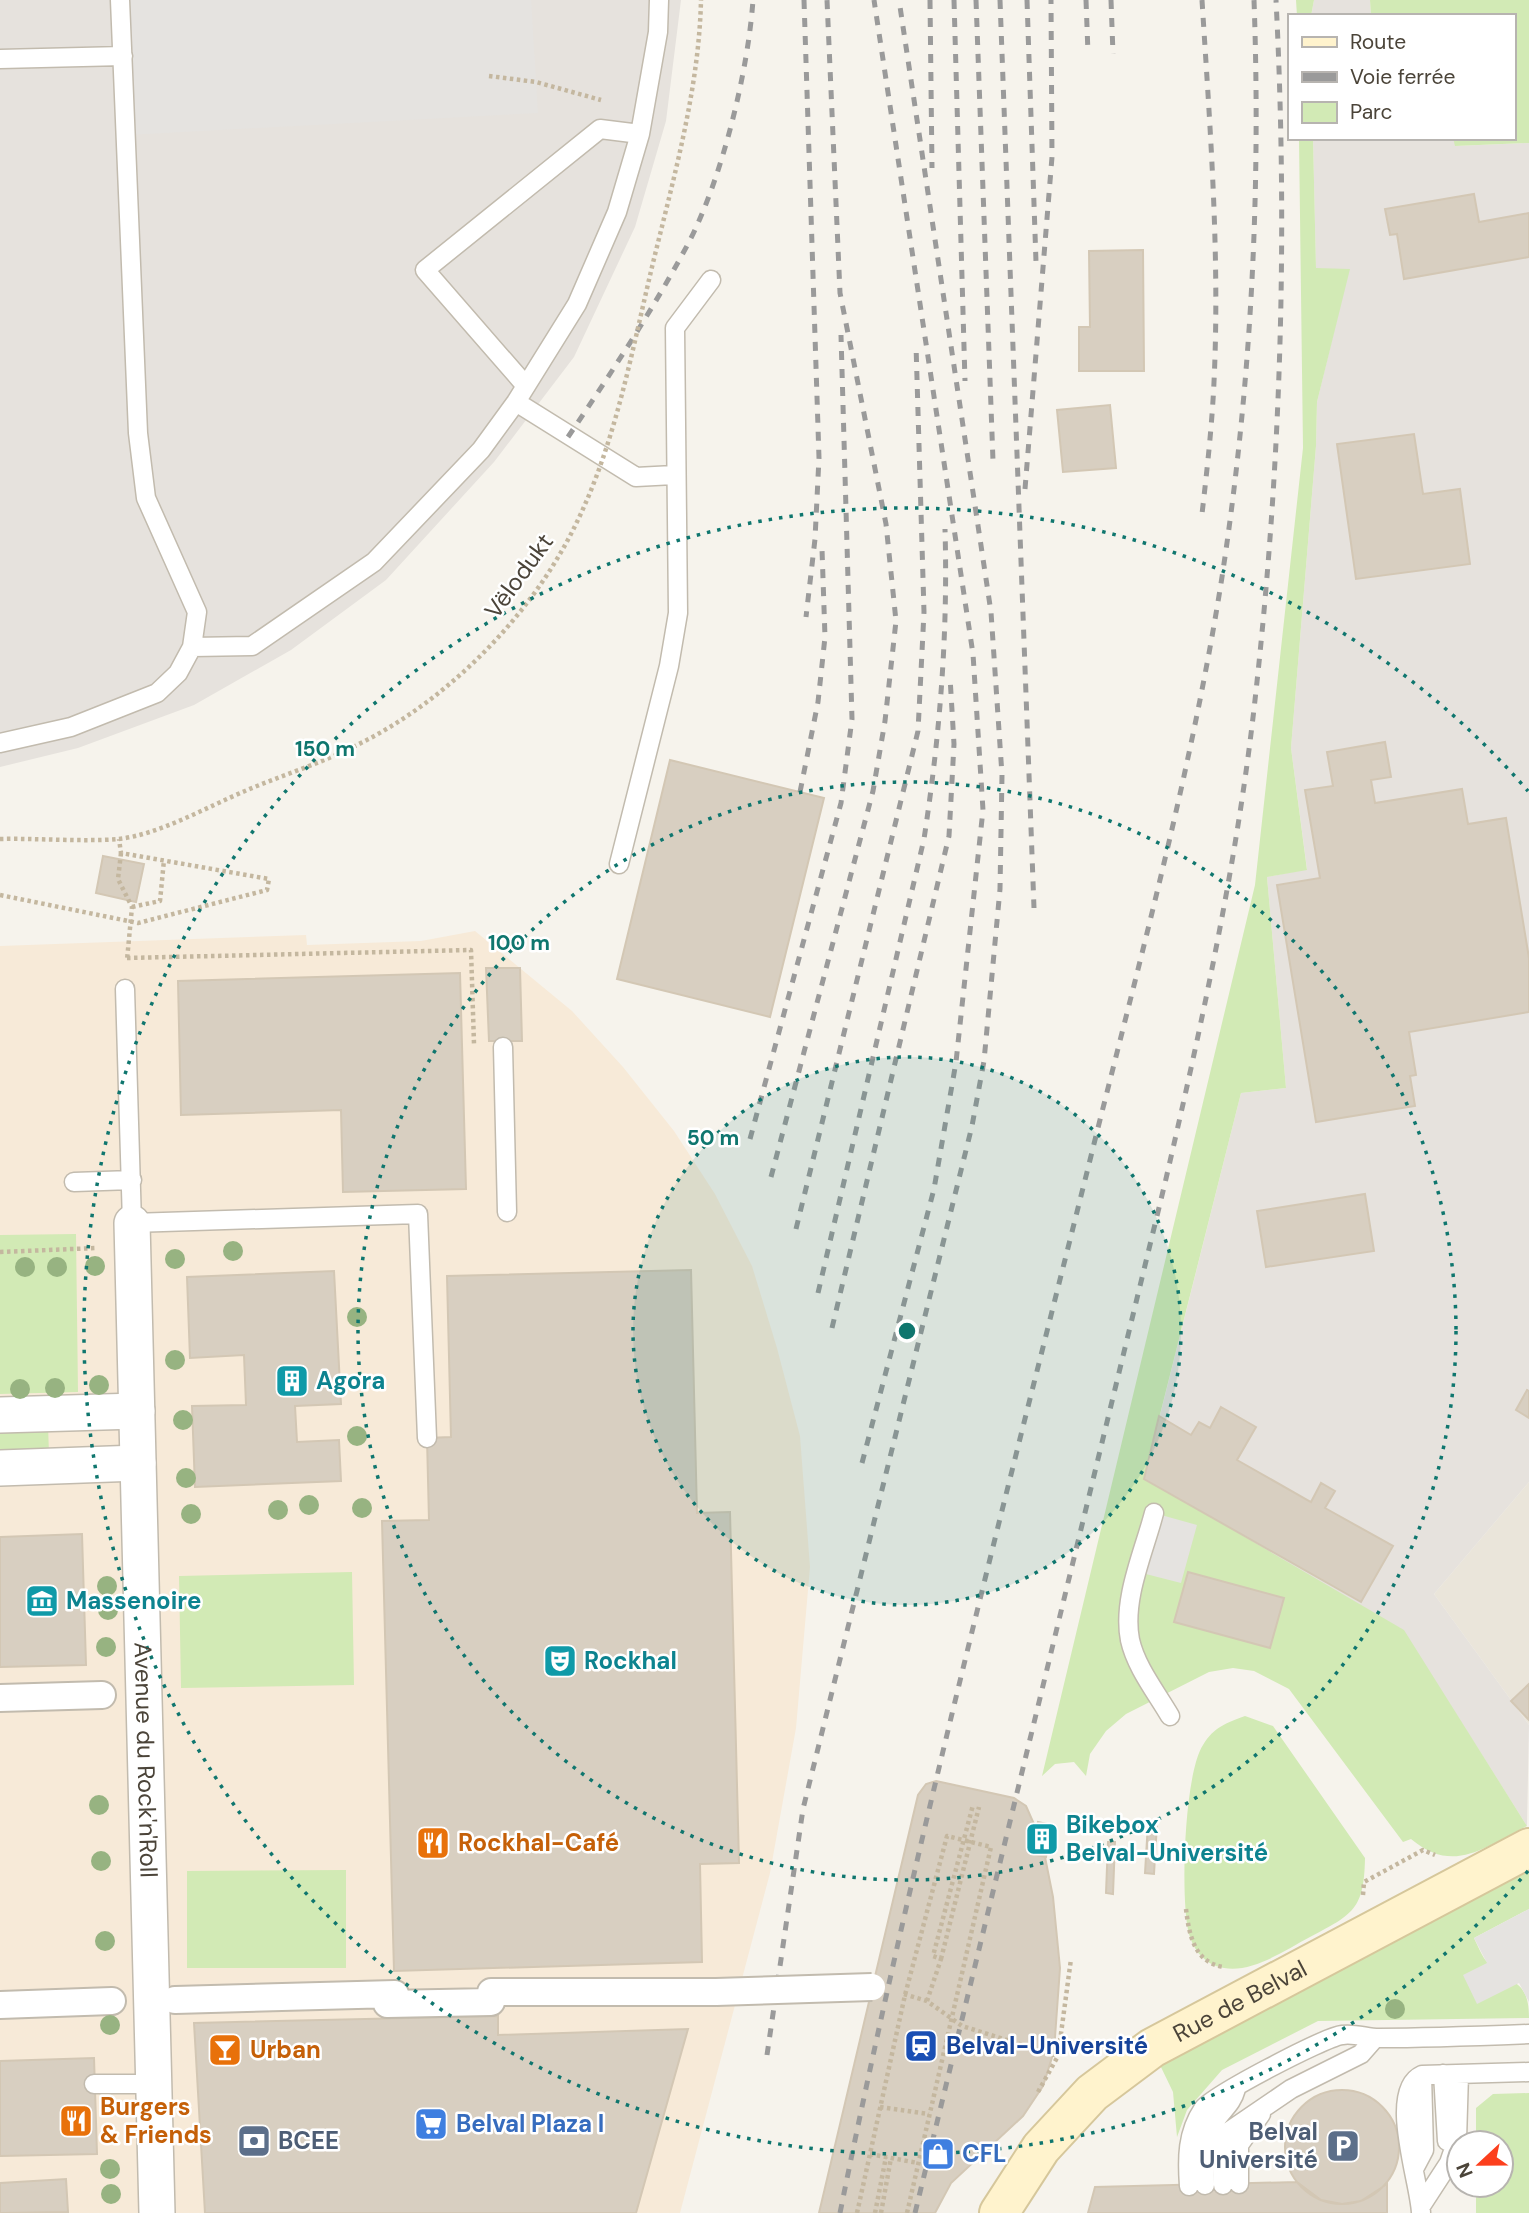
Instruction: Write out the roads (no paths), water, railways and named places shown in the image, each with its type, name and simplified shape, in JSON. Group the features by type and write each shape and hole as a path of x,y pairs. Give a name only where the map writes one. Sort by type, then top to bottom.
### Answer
{"main road":[{"name":"Rue de Belval","path":"999,2213 1041,2148 1092,2093 1152,2048 1529,1848"}],"street":[{"name":"Avenue du Rock'n'Roll","path":"133,1235 157,2213"},
{"path":"0,1415 137,1411"},
{"path":"0,1468 138,1463"},
{"path":"0,1698 103,1695"},
{"path":"176,2000 485,2003 491,2002 491,1992 716,1992 872,1987"},
{"path":"0,2005 112,2001"}],"lane":[{"path":"0,743 71,727 157,693 178,673 192,647 197,612 146,498 138,433 120,0"},
{"path":"192,647 252,646 374,562 481,450 516,402 577,304 617,212 640,134 658,33 659,0"},
{"path":"0,60 123,56"},
{"path":"526,386 425,270 600,129 640,134"},
{"path":"619,864 669,666 678,613 674,475 675,328 711,280"},
{"path":"516,402 636,477 674,475"},
{"path":"125,989 133,1235 418,1214 427,1438"},
{"path":"503,1047 507,1212"},
{"path":"74,1182 132,1180"},
{"path":"1154,1513 1129,1608 1130,1640 1142,1669 1170,1716"},
{"path":"1375,2038 1362,2053 1291,2089 1228,2132 1214,2185 1187,2157 1195,2122 1212,2098 1236,2089 1331,2037 1354,2034 1375,2038 1529,2034"},
{"path":"1421,2210 1406,2095 1409,2085 1422,2075 1529,2072"},
{"path":"1421,2210 1452,2154 1447,2139 1451,2074"},
{"path":"94,2084 154,2084"}],"railway":[{"path":"568,437 646,317 701,216 732,124 746,59 753,0"},
{"path":"804,0 819,458 815,539 806,617"},
{"path":"771,1177 873,791 885,721 896,621 886,524 840,293 827,0"},
{"path":"862,1463 934,1189 956,1062 983,810 973,654 874,0"},
{"path":"767,2055 803,1809 972,1126 984,1061 1000,889 1002,775 991,612 899,0"},
{"path":"930,0 932,168"},
{"path":"954,0 965,381"},
{"path":"976,0 993,461"},
{"path":"1000,0 1034,908"},
{"path":"1027,0 1036,262"},
{"path":"1025,489 1052,157 1051,0"},
{"path":"1086,0 1088,53"},
{"path":"1111,0 1113,54"},
{"path":"1202,0 1216,287 1213,398 1202,514"},
{"path":"840,2213 927,1818 1162,872 1209,651 1232,505 1252,289 1256,145 1254,0"},
{"path":"915,2213 1165,1183 1205,1003 1239,822 1264,613 1280,350 1281,175 1276,0"},
{"path":"750,1139 841,803 852,719 841,335"},
{"path":"796,1229 918,731 924,612 916,345"},
{"path":"818,1293 924,839 942,684 945,529"},
{"path":"800,792 818,702 825,637 822,549"},
{"path":"832,1328 949,836 954,744 950,677"}],"place":[{"name":"Agora","path":"292,1381"},
{"name":"Massenoire","path":"42,1601"},
{"name":"Rockhal","path":"560,1661"},
{"name":"Bikebox Belval-Université","path":"1042,1839"},
{"name":"Rockhal-Café","path":"433,1843"},
{"name":"Belval-Université","path":"921,2046"},
{"name":"Urban","path":"225,2050"},
{"name":"Burgers & Friends","path":"76,2121"},
{"name":"Belval Plaza I","path":"431,2124"},
{"name":"BCEE","path":"254,2141"},
{"name":"Belval Université","path":"1343,2146"},
{"name":"CFL","path":"938,2154"}]}
